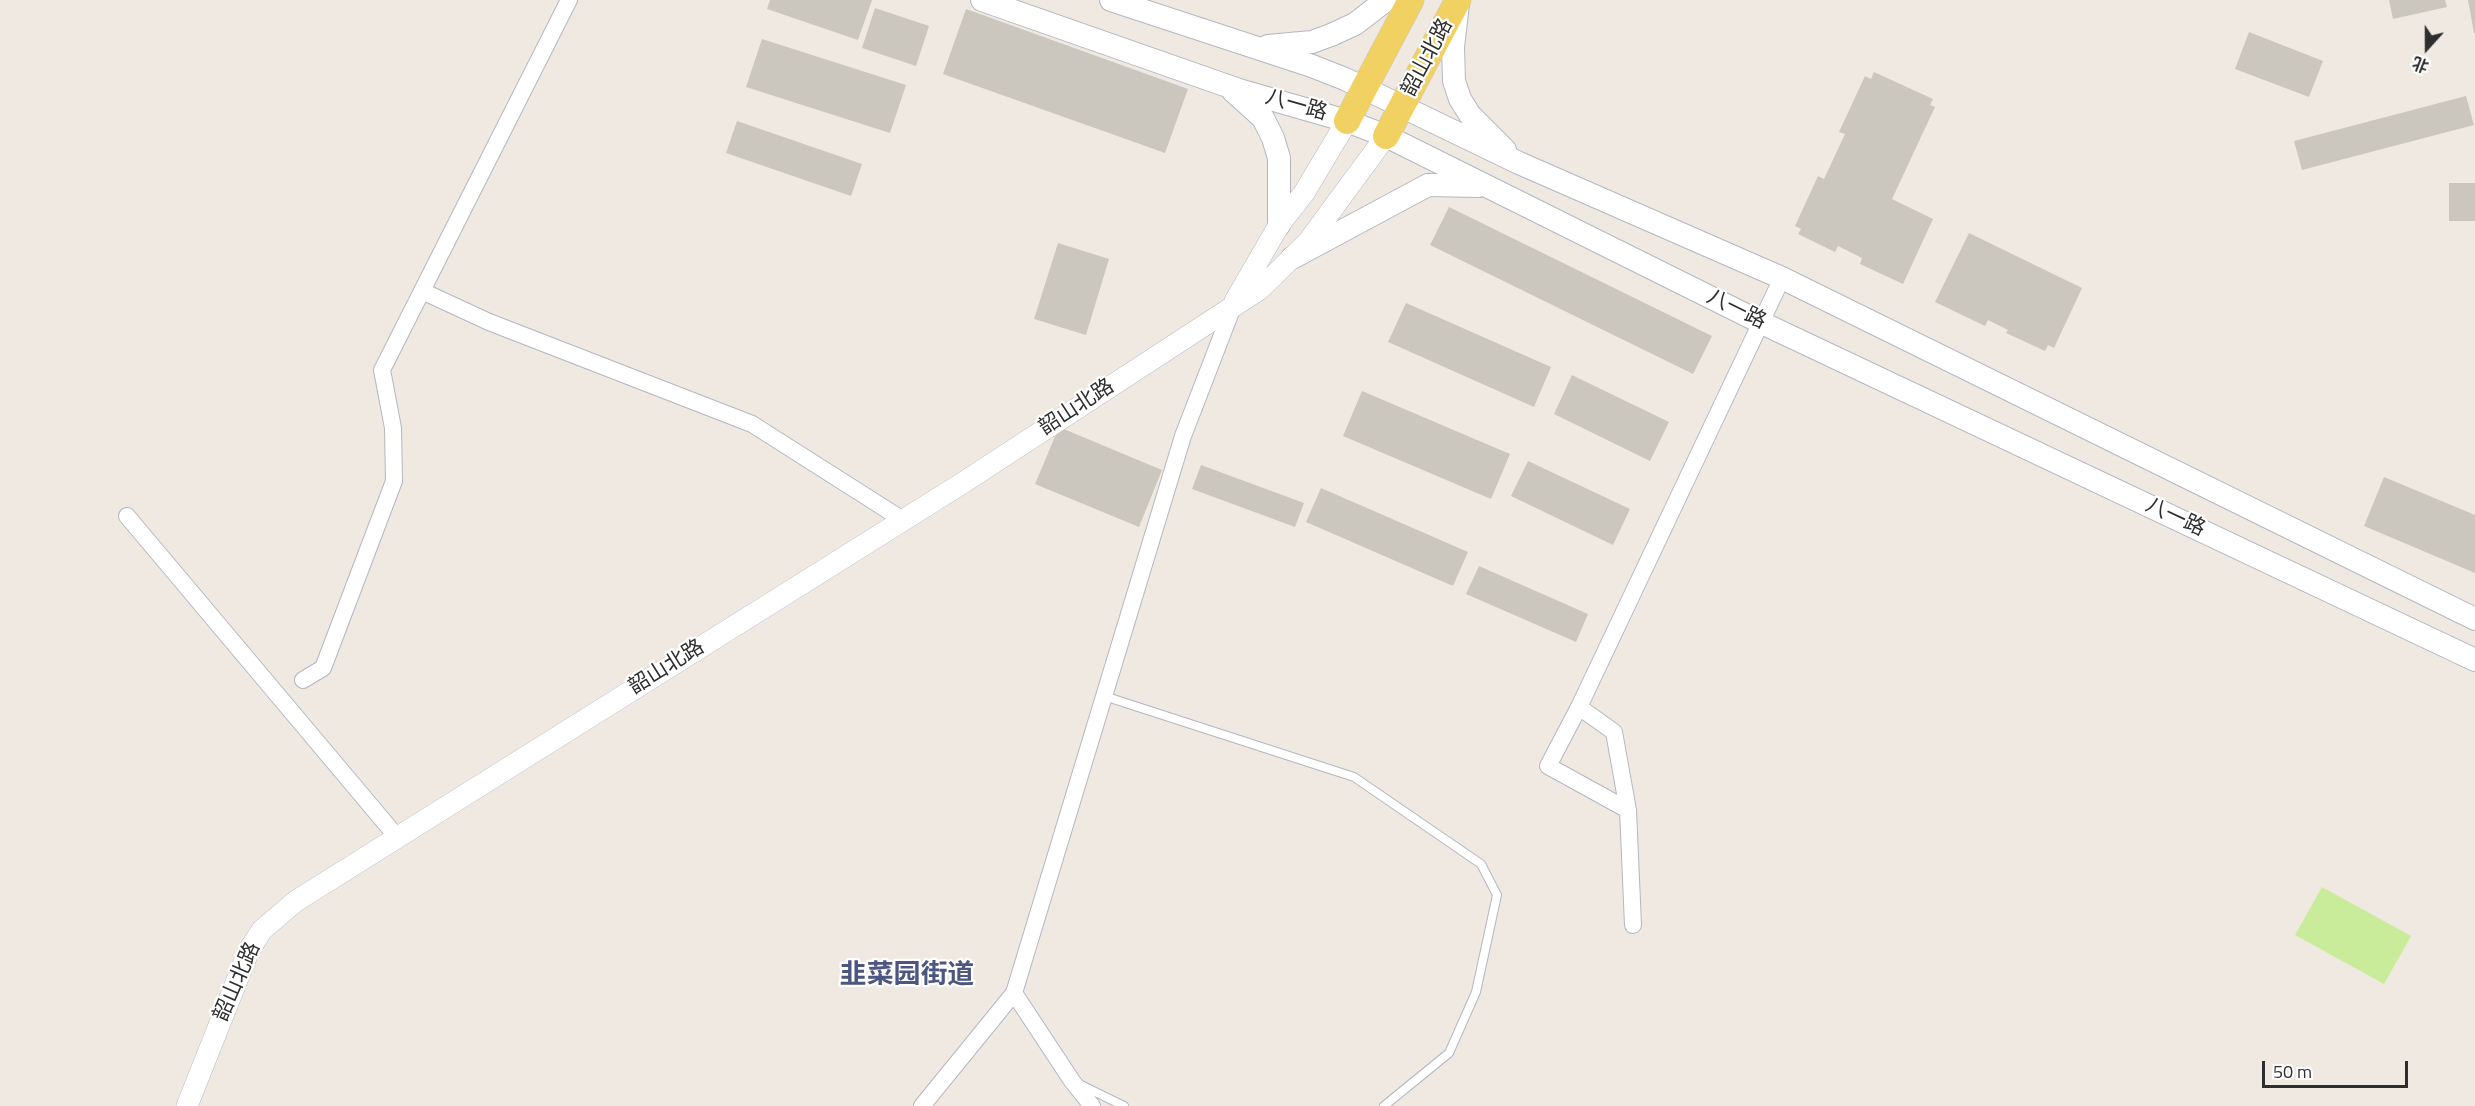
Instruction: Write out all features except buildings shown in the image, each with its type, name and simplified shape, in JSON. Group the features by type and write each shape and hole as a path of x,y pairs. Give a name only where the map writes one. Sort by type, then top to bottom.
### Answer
{"main road":[{"name":"八一路","path":"982,0 1225,85 1347,121 1386,136 1762,323 2475,660"},
{"name":"八一路","path":"1111,0 1312,66 1519,163 1782,278 2475,619"},
{"path":"1242,43 1268,46 1312,42 1356,24 1386,0"},
{"name":"韶山北路","path":"1347,121 1411,0"},
{"path":"1459,0 1453,47 1454,81 1460,99 1470,115 1519,163"},
{"name":"韶山北路","path":"1386,136 1459,0"},
{"path":"1225,85 1263,118 1274,138 1279,158 1279,225"},
{"path":"1292,258 1428,185 1487,186"}],"street":[{"path":"303,680 323,668 394,481 393,428 382,370 569,0"},
{"name":"韶山北路","path":"1234,304 1279,225 1304,193 1347,121"},
{"name":"韶山北路","path":"188,1106 249,950 262,930 296,901 903,520 1260,289 1308,242 1386,136"},
{"path":"1628,810 1548,766 1579,707 1782,278"},
{"path":"422,291 489,322 752,424 903,520"},
{"path":"922,1106 1014,993 1184,436 1234,304"},
{"path":"127,516 397,837"},
{"path":"1579,707 1614,732 1628,810 1634,925"},
{"path":"1014,993 1072,1081 1092,1106"}],"lane":[{"path":"1104,696 1354,777 1481,864 1497,895 1476,992 1449,1053 1384,1106"},
{"path":"1072,1081 1124,1106"}],"green space":[{"path":"2322,887 2411,936 2384,984 2295,935"}],"district":[{"name":"韭菜园街道","path":"907,976"}]}
